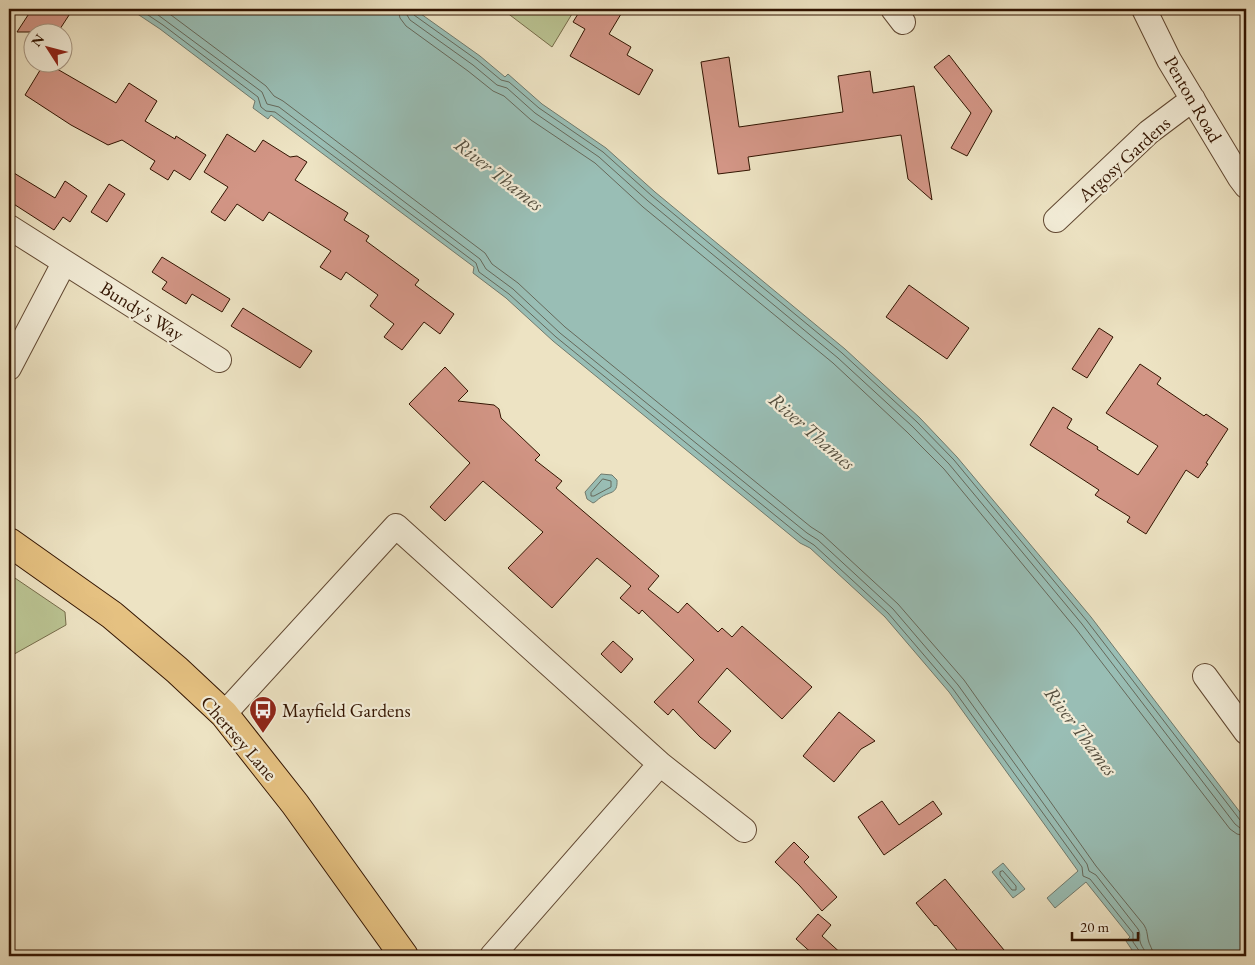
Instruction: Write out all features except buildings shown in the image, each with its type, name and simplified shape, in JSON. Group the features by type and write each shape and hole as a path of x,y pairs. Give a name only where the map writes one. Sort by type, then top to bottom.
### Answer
{"main road":[{"name":"Chertsey Lane","path":"9,542 112,614 177,670 224,714 295,804 404,956"}],"street":[{"name":"Penton Road","path":"1144,9 1170,60 1246,186"},
{"name":"Argosy Gardens","path":"1056,220 1149,132 1193,99"},
{"name":"Bundy's Way","path":"9,227 219,360"},
{"path":"9,368 64,263"},
{"path":"224,714 396,526 660,764 744,830"},
{"path":"1205,676 1246,732"},
{"path":"492,956 660,764"}],"green space":[{"path":"502,9 575,9 552,47"},
{"path":"9,574 65,612 66,625 9,657"}],"water":[{"name":"River Thames","path":"130,9 414,9 480,56 505,77 508,74 542,104 606,148 655,192 845,349 920,418 957,457 1091,617 1246,820 1246,956 1136,956 1126,941 1130,937 1086,882 1055,908 1047,898 1078,871 949,692 885,617 810,548 800,543 553,341 506,298 473,273 474,267 271,115 268,119 253,108 255,101 160,29"},
{"path":"601,474 612,475 617,480 617,485 612,492 593,503 587,499 585,492"},
{"path":"1003,863 1025,889 1013,898 992,872"}],"place":[{"name":"Mayfield Gardens","path":"263,734"}]}
